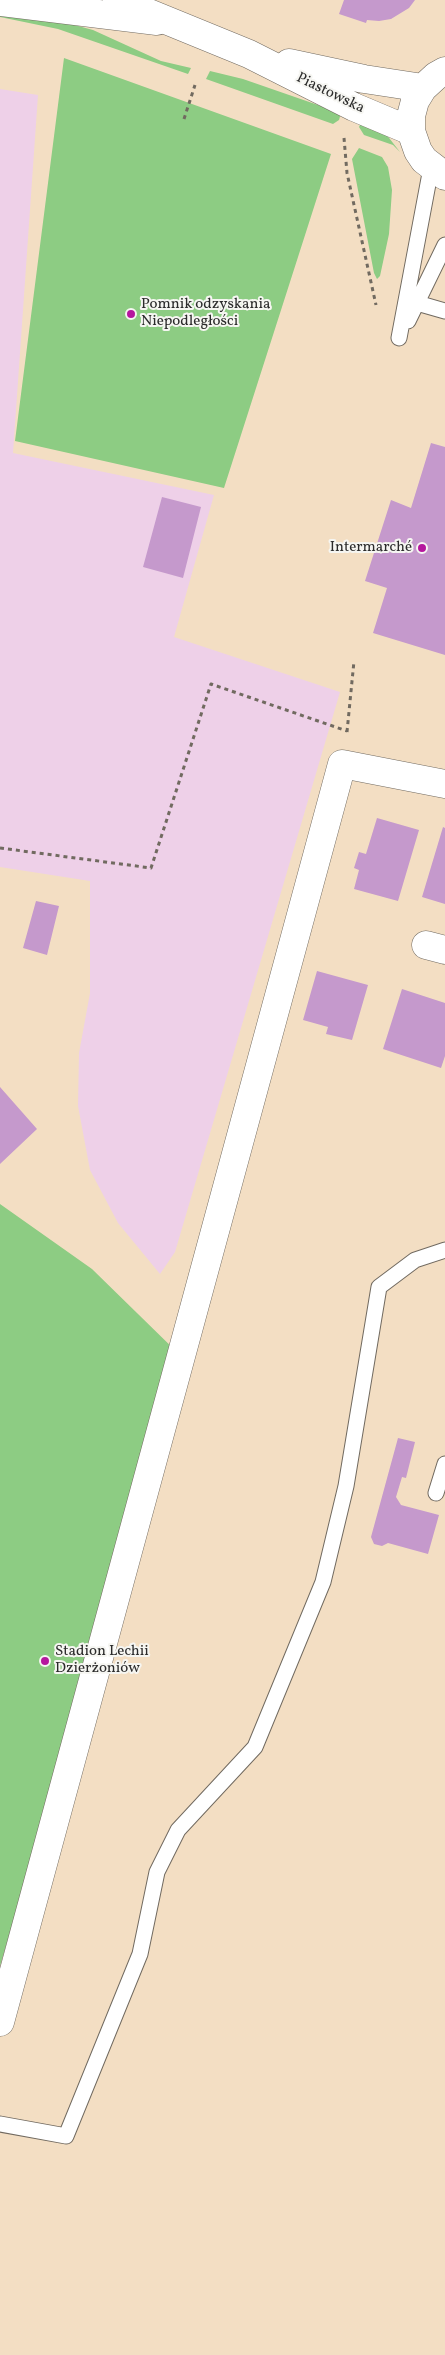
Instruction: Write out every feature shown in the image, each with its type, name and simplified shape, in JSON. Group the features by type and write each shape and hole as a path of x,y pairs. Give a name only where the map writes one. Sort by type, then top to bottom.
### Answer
{"street":[{"name":"Piastowska","path":"117,0 249,54 354,107 411,131"},
{"path":"0,2 171,22"},
{"name":"Piastowska","path":"249,54 364,80 422,88"},
{"path":"438,172 418,151 411,131 411,116 415,101 422,88 445,71"},
{"path":"0,2022 342,764 445,784"}],"lane":[{"path":"438,172 399,338 445,245"},
{"path":"417,302 445,311"},
{"path":"0,2124 66,2136 140,1954 157,1872 178,1830 254,1747 323,1582 346,1486 379,1287 415,1260 445,1250"},
{"path":"436,1493 445,1464"}],"path":[{"path":"184,119 195,85"},
{"path":"344,134 347,173 376,305"},
{"path":"342,764 348,731 354,661"},
{"path":"0,848 151,868 210,684 348,731"}],"shaded area":[{"path":"0,89 38,95 13,453 214,495 174,637 340,692 175,1252 160,1274 118,1223 90,1170 78,1106 79,1053 90,993 90,881 0,867"}],"green space":[{"path":"0,13 67,23 93,30 161,61 191,68 188,74 58,29 0,17"},
{"path":"64,58 331,154 224,488 15,441"},
{"path":"210,71 243,79 341,113 339,120 333,124 206,79"},
{"path":"362,120 386,134 400,152 393,145 364,135 359,127"},
{"path":"359,148 382,157 388,167 392,190 389,234 380,276 377,279 374,273 352,159"},
{"name":"Stadion Lechii Dzierżoniów","path":"0,1204 92,1269 182,1357 0,1966"}],"building":[{"path":"344,0 415,0 409,8 391,19 367,20 366,23 339,14"},
{"name":"Intermarché","path":"431,443 445,447 445,655 373,633 387,588 365,581 391,500 411,508"},
{"path":"162,497 201,507 183,578 143,567"},
{"path":"377,818 419,830 398,901 354,889 359,870 354,868 359,852 366,854"},
{"path":"443,827 445,828 445,904 422,897"},
{"path":"36,901 59,906 47,955 23,948"},
{"path":"317,971 368,985 352,1040 326,1034 328,1027 303,1020"},
{"path":"402,989 445,1003 445,1056 441,1068 383,1049"},
{"path":"0,1087 37,1129 0,1164"},
{"path":"398,1438 415,1442 406,1478 402,1477 396,1497 401,1505 439,1515 428,1554 388,1543 382,1546 374,1544 371,1537"}],"place":[{"name":"Pomnik odzyskania Niepodległości","path":"131,314"},
{"name":"Intermarché","path":"422,548"},
{"name":"Stadion Lechii Dzierżoniów","path":"45,1661"}]}
